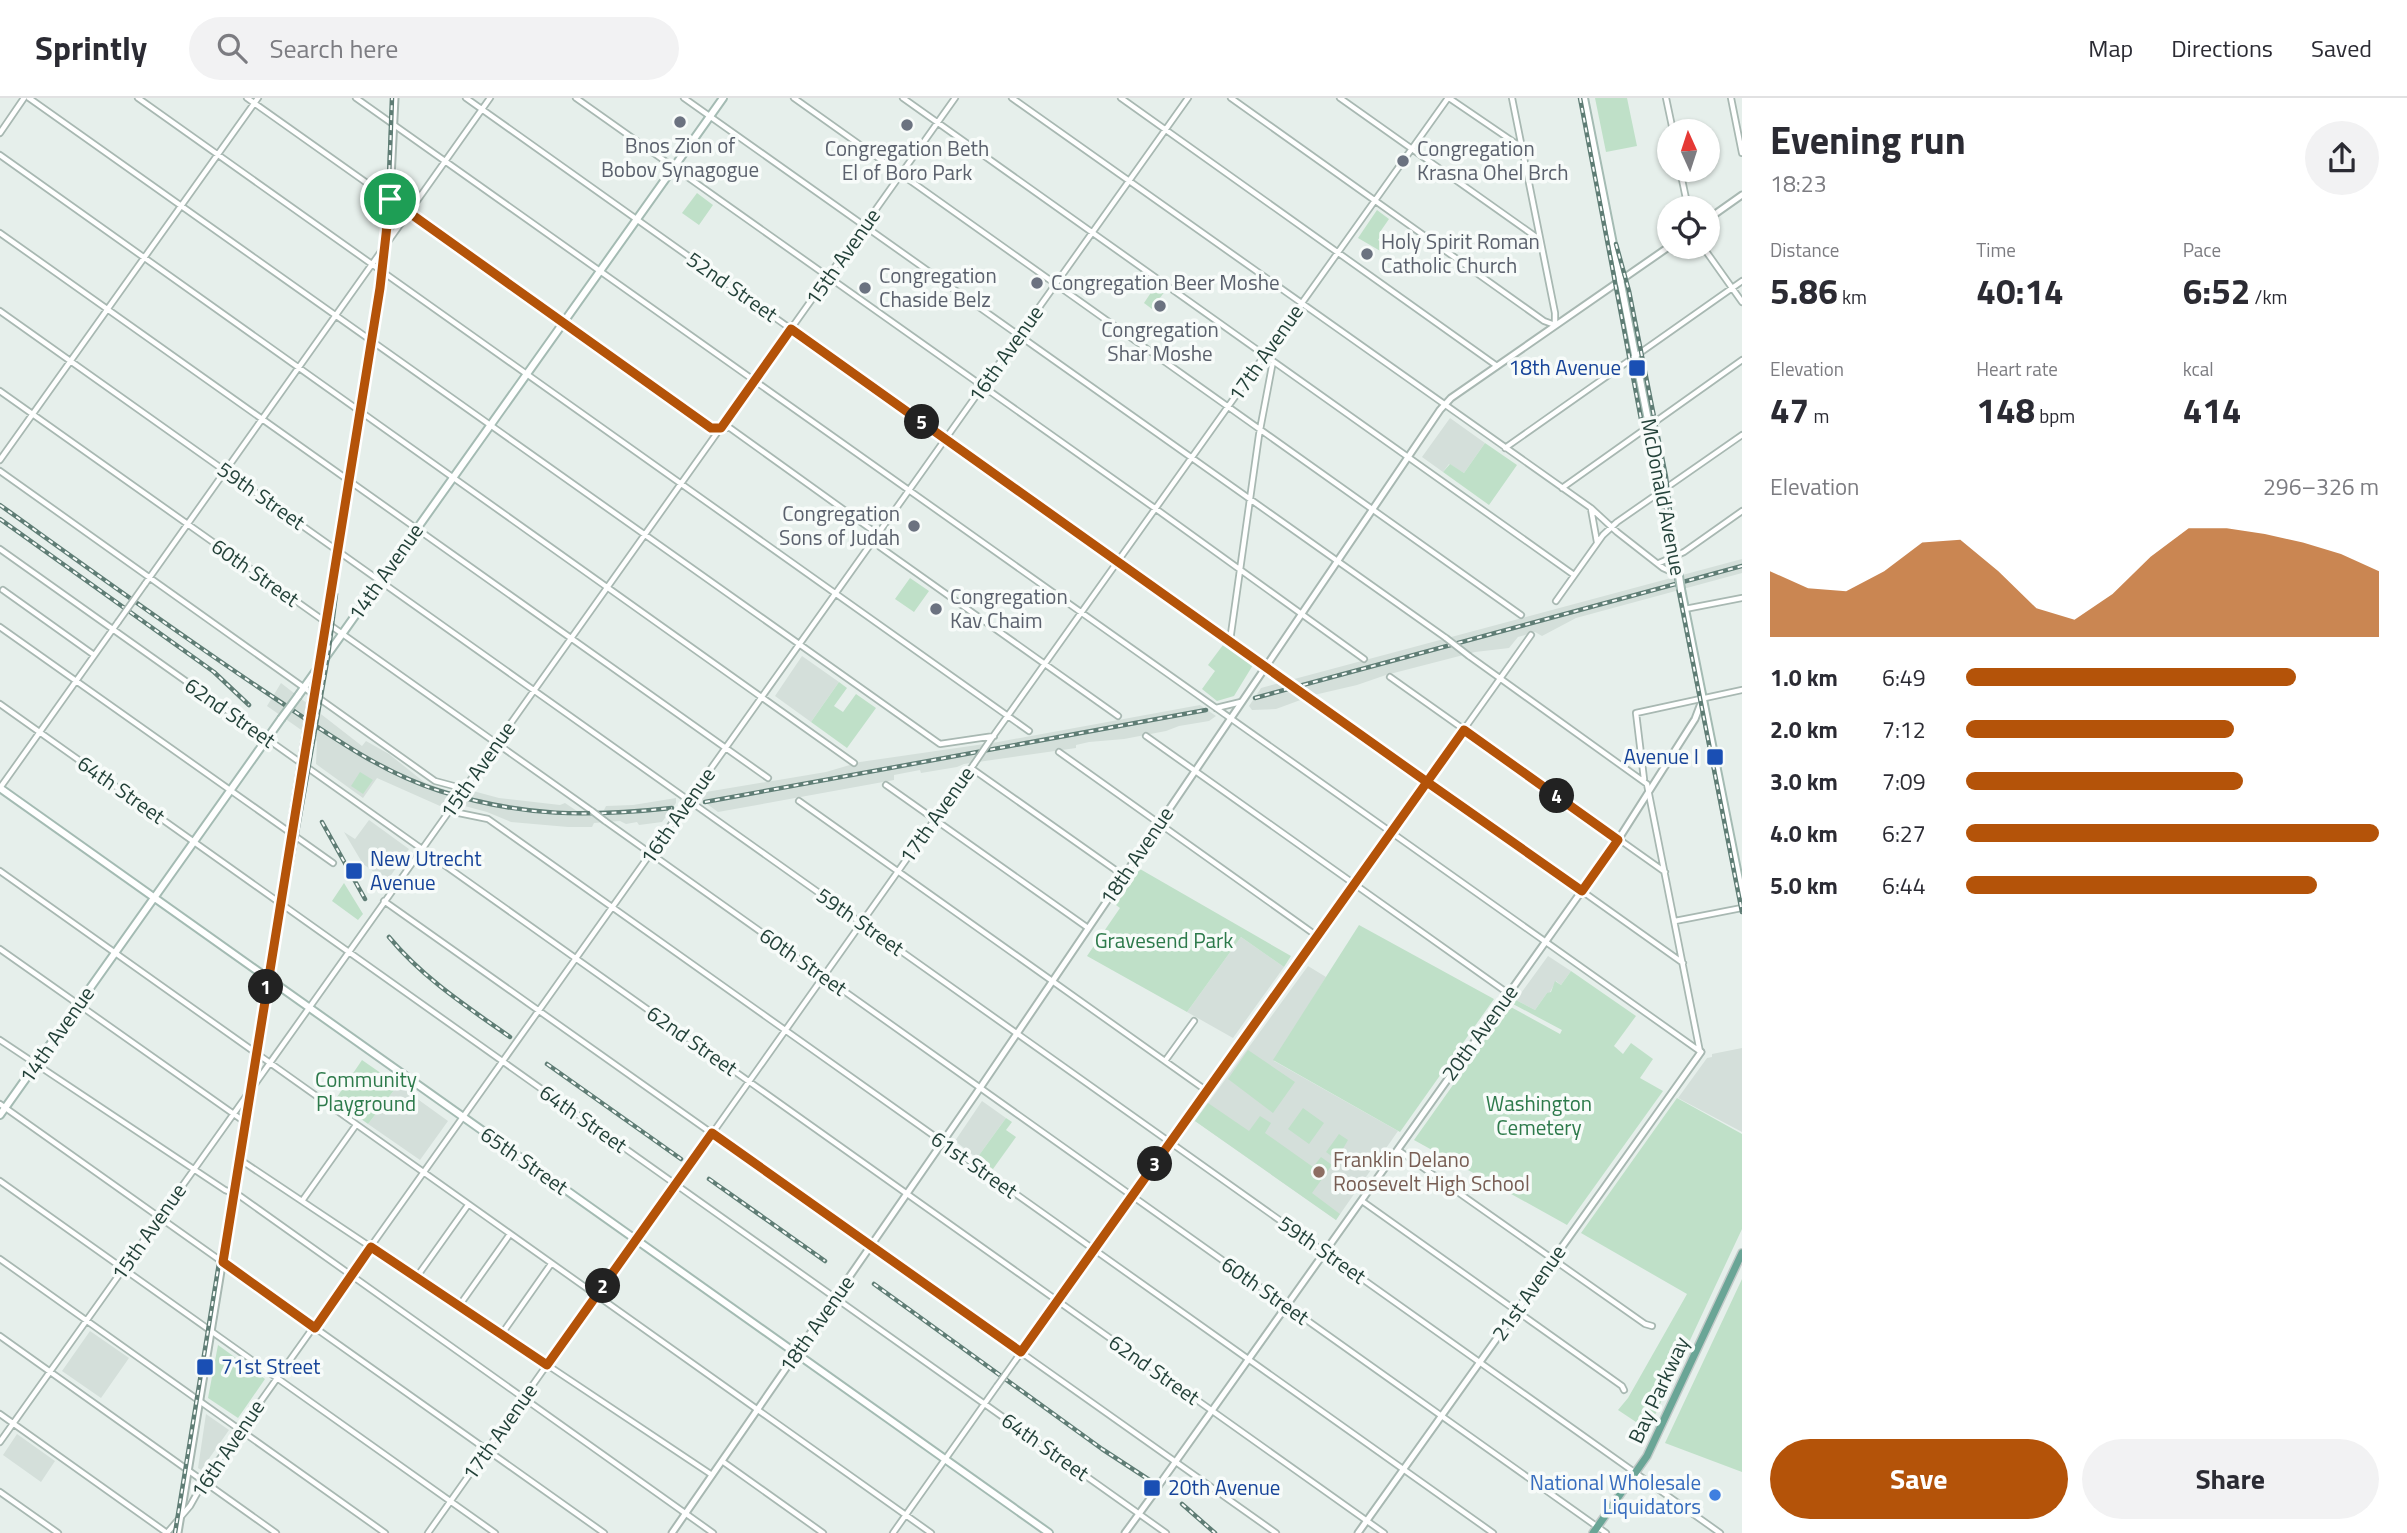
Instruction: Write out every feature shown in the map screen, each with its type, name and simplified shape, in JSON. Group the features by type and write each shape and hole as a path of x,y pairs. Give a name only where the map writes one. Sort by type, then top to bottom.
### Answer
{"main road":[{"name":"14th Avenue","path":"0,1115 3,1106 79,1005 723,98"},
{"name":"McDonald Avenue","path":"1584,98 1742,895"},
{"name":"65th Street","path":"0,788 1049,1533"},
{"name":"Bay Parkway","path":"1595,1530 1647,1457 1742,1253"}],"street":[{"path":"0,133 27,98 940,744 994,736"},
{"path":"138,98 1028,731"},
{"path":"247,98 256,100 711,428 730,428 872,530 880,547 1118,716"},
{"path":"356,98 1700,1052"},
{"path":"177,1533 212,1332 383,272 395,98"},
{"name":"52nd Street","path":"466,98 1683,963"},
{"path":"0,788 490,98"},
{"path":"576,98 1364,659"},
{"path":"684,98 1644,779"},
{"path":"794,98 1521,615"},
{"path":"903,98 1574,575"},
{"name":"15th Avenue","path":"0,1443 251,1086 956,98"},
{"path":"1012,98 1591,508 1668,571 1678,574"},
{"path":"1121,98 1497,366"},
{"name":"16th Avenue","path":"167,1533 180,1519 204,1481 1188,98"},
{"path":"1231,98 1544,321 1555,325 1512,98"},
{"path":"1340,98 1540,240"},
{"path":"1448,98 1521,148"},
{"name":"17th Avenue","path":"428,1533 1448,98"},
{"path":"1666,98 1670,119"},
{"path":"1731,98 1742,153"},
{"path":"0,460 256,100"},
{"path":"0,155 854,763"},
{"path":"1720,211 1742,195"},
{"path":"0,233 768,778"},
{"name":"18th Avenue","path":"672,1533 980,1088 1444,405 1657,255"},
{"path":"1711,259 1742,302"},
{"path":"1505,448 1742,281"},
{"name":"59th Street","path":"0,311 1720,1533"},
{"path":"1562,488 1742,360"},
{"path":"1230,640 1260,430 1273,361"},
{"name":"60th Street","path":"0,391 1287,1306 1595,1530 1606,1533"},
{"path":"1556,601 1611,527 1742,435"},
{"path":"0,471 435,781 464,789"},
{"path":"1591,508 1598,542"},
{"path":"1659,563 1675,556 1742,511"},
{"name":"62nd Street","path":"0,549 1384,1533"},
{"path":"1,588 94,655"},
{"path":"1685,609 1742,598"},
{"path":"0,627 333,863"},
{"path":"892,1533 1531,635"},
{"path":"1390,677 1665,872"},
{"path":"1700,1052 1644,779 1636,713 1742,690"},
{"name":"20th Avenue","path":"1125,1533 1618,840 1695,719 1703,698"},
{"path":"1214,708 1242,701"},
{"name":"64th Street","path":"0,704 1166,1533"},
{"path":"1146,736 1508,994"},
{"path":"1059,752 1317,936"},
{"path":"973,766 1124,876"},
{"path":"886,785 1088,928"},
{"path":"799,801 1207,1091"},
{"name":"61st Street","path":"450,810 488,819 1493,1533"},
{"path":"0,871 931,1533"},
{"path":"384,901 1276,1533"},
{"path":"1675,921 1742,908"},
{"path":"0,949 245,1122"},
{"path":"1165,1061 1194,1021"},
{"path":"0,1040 234,1194 713,1533"},
{"name":"21st Avenue","path":"1358,1533 1700,1052"},
{"path":"3,1106 604,1533"},
{"path":"302,1201 356,1125"},
{"path":"1398,1150 1645,1324 1652,1326"},
{"path":"239,1159 712,1475"},
{"path":"0,1181 495,1533"},
{"path":"1362,1201 1624,1390"},
{"path":"416,1278 468,1205"},
{"path":"459,1306 510,1234"},
{"path":"0,1259 385,1533"},
{"path":"501,1335 552,1264"},
{"path":"0,1336 276,1533"},
{"path":"0,1414 167,1533"},
{"path":"722,1461 823,1533"},
{"path":"0,1492 58,1533"}],"shaded area":[{"path":"1450,418 1485,443 1464,473 1449,464 1443,472 1422,457"},
{"path":"1742,559 1742,573 1576,618 1542,636 1535,632 1518,637 1509,648 1475,652 1386,675 1314,695 1276,709 1252,710 1249,706 1261,688"},
{"path":"802,656 839,682 811,722 775,696"},
{"path":"281,683 362,746 366,741 389,754 424,782 468,797 473,791 499,798 560,805 565,803 577,811 604,810 606,806 676,798 676,803 662,822 639,825 637,822 626,824 620,821 594,823 592,827 568,827 511,822 487,812 446,801 440,806 377,778 363,798 316,764 317,741 267,706"},
{"path":"1200,705 1216,716 1209,721 1166,731 1089,742 1076,745 1076,748 921,773 920,770 894,775 894,780 718,812 700,799 706,792 826,772 860,762 998,742"},
{"path":"369,820 409,849 387,881 363,864 344,832 355,839"},
{"path":"1241,937 1284,967 1233,1038 1187,1012"},
{"path":"1548,956 1571,971 1561,985 1556,981 1535,1010 1516,1000"},
{"name":"Franklin Delano Roosevelt High School","path":"1308,966 1326,977 1274,1061 1398,1131 1336,1220 1195,1121"},
{"path":"1742,1048 1742,1132 1678,1098 1712,1054"},
{"path":"398,1085 448,1121 420,1160 368,1124"},
{"path":"982,1101 1006,1118 977,1158 955,1141"},
{"path":"90,1331 129,1358 101,1398 62,1371"},
{"path":"206,1414 229,1430 201,1470 198,1468"},
{"path":"17,1434 55,1461 41,1482 3,1455"}],"green space":[{"path":"1595,98 1627,98 1637,146 1606,152"},
{"path":"697,193 713,205 699,225 682,213"},
{"path":"1377,210 1389,219 1378,240 1387,246 1382,252 1358,238"},
{"path":"1156,285 1165,291 1152,309 1144,303"},
{"path":"1485,443 1517,465 1489,505 1443,472 1450,464 1464,473"},
{"path":"910,578 929,591 914,612 895,599"},
{"path":"1223,645 1253,665 1234,696 1217,701 1202,689 1215,671 1208,665"},
{"path":"839,682 847,688 834,706 843,712 856,694 876,708 847,748 811,722"},
{"path":"360,772 373,780 363,794 351,786"},
{"name":"Gravesend Park","path":"1140,869 1291,956 1284,967 1241,937 1187,1012 1087,956 1120,908 1116,905"},
{"path":"344,883 363,914 358,920 332,901"},
{"name":"Washington Cemetery","path":"1359,925 1494,999 1400,1132 1273,1060"},
{"name":"Washington Cemetery","path":"1571,971 1636,1016 1614,1046 1623,1054 1631,1043 1653,1059 1640,1078 1663,1091 1567,1225 1414,1140 1509,1006 1560,1034 1562,1030 1513,1004 1516,1000 1535,1010 1547,993 1551,992 1555,981 1561,985"},
{"path":"1248,1050 1295,1082 1273,1113 1228,1079"},
{"name":"Community Playground","path":"362,1060 398,1085 368,1124 335,1100"},
{"name":"Washington Cemetery","path":"1677,1098 1742,1134 1742,1229 1648,1430 1618,1410 1628,1398 1687,1294 1581,1233"},
{"path":"1208,1103 1249,1131 1260,1116 1271,1123 1265,1133 1313,1167 1321,1157 1332,1165 1312,1193 1340,1214 1336,1220 1195,1121"},
{"path":"1303,1108 1324,1123 1309,1144 1288,1129"},
{"path":"1006,1118 1012,1122 1006,1130 1016,1137 993,1169 977,1158"},
{"path":"1339,1134 1348,1140 1340,1154 1345,1158 1341,1163 1326,1152"},
{"path":"1742,1279 1742,1472 1665,1443"},
{"path":"218,1345 265,1379 238,1418 208,1398"}],"railway":[{"path":"175,1533 307,714 378,294 387,213 392,98"},
{"path":"1580,98 1645,440 1662,505 1742,912"},
{"path":"1616,244 1629,291 1666,477 1670,511"},
{"path":"0,505 244,677 337,739 397,774 471,800 528,810 611,813 672,808"},
{"path":"0,519 214,672 249,705"},
{"path":"1255,698 1742,566"},
{"path":"291,867 328,656 336,594"},
{"path":"705,802 1206,710"},
{"path":"322,822 365,899"},
{"path":"389,937 416,966 461,1003 510,1037"},
{"path":"547,1064 681,1159"},
{"path":"709,1179 825,1261"},
{"path":"874,1284 1102,1449 1151,1481"},
{"path":"1182,1504 1215,1533"}],"place":[{"name":"Bnos Zion of Bobov Synagogue","path":"680,122"},
{"name":"Congregation Beth El of Boro Park","path":"907,125"},
{"name":"Congregation Krasna Ohel Brch","path":"1403,161"},
{"name":"Holy Spirit Roman Catholic Church","path":"1367,254"},
{"name":"Congregation Beer Moshe","path":"1037,283"},
{"name":"Congregation Chaside Belz","path":"865,288"},
{"name":"Congregation Shar Moshe","path":"1160,306"},
{"name":"18th Avenue","path":"1637,368"},
{"name":"Congregation Sons of Judah","path":"914,526"},
{"name":"Congregation Kav Chaim","path":"936,609"},
{"name":"Avenue I","path":"1715,757"},
{"name":"New Utrecht Avenue","path":"354,871"},
{"name":"Franklin Delano Roosevelt High School","path":"1319,1172"},
{"name":"71st Street","path":"205,1367"},
{"name":"20th Avenue","path":"1152,1488"},
{"name":"National Wholesale Liquidators","path":"1715,1495"}],"route":[{"path":"390,199 380,288 326,632 269,967 223,1262 315,1328 371,1247 547,1365 712,1133 1021,1352 1427,782 1582,891 1618,840 1464,730 1427,782 791,329 721,428 711,428 390,199"}]}
